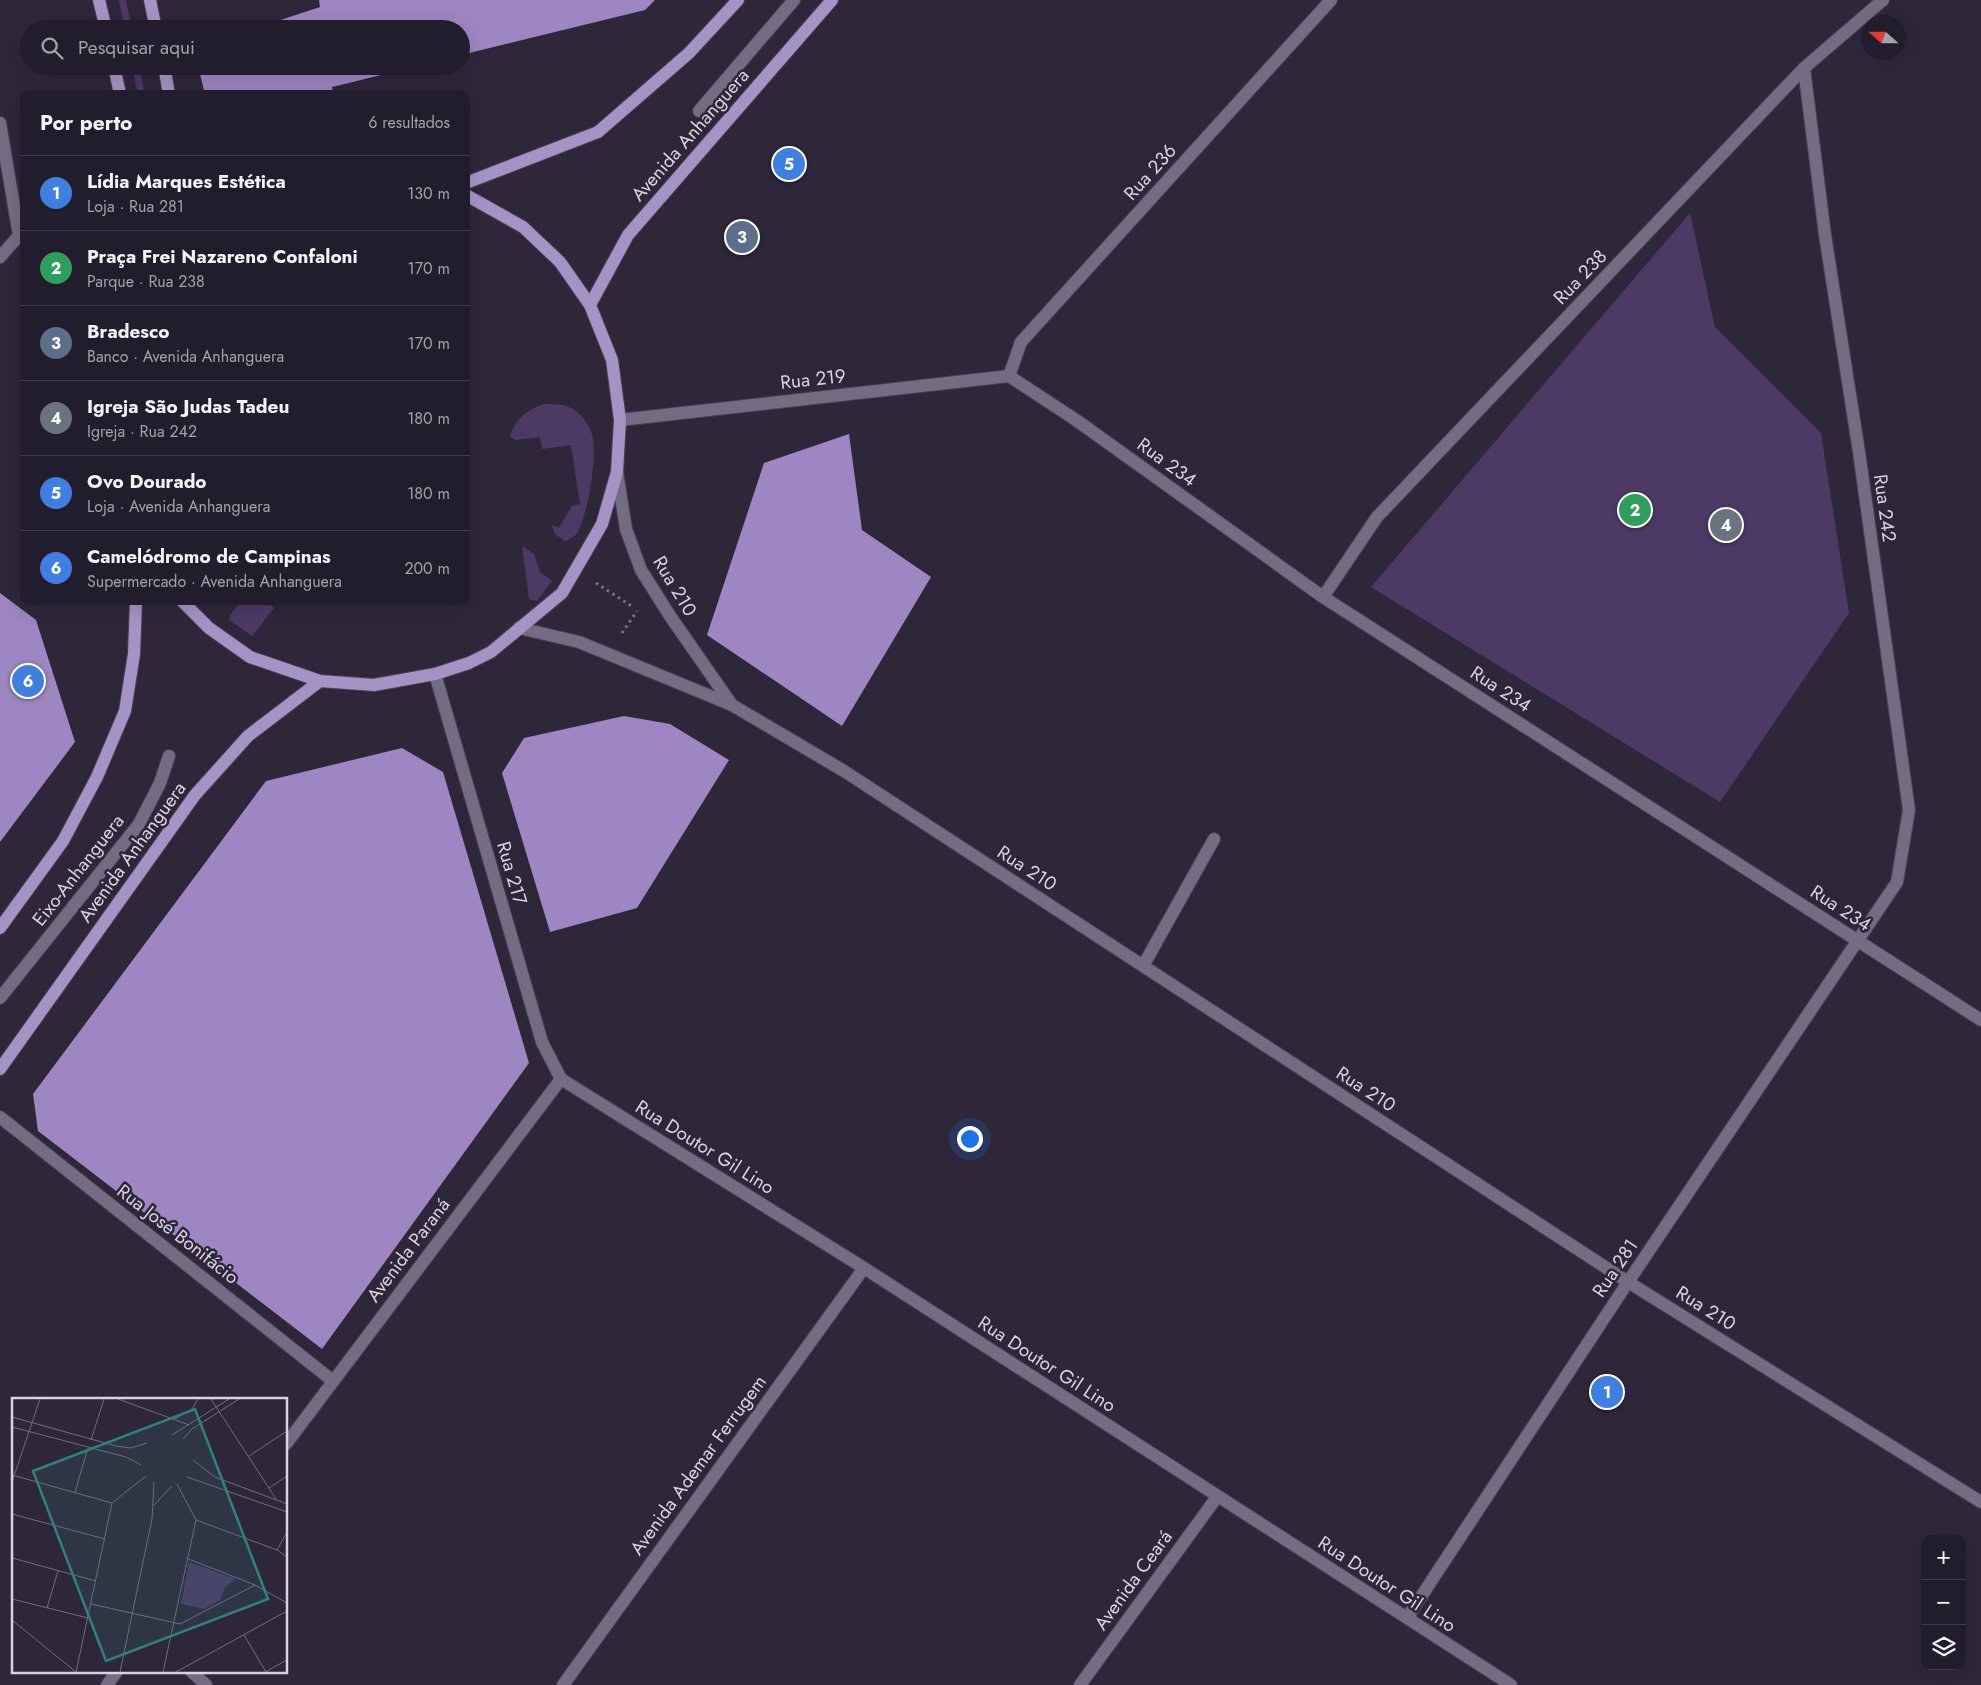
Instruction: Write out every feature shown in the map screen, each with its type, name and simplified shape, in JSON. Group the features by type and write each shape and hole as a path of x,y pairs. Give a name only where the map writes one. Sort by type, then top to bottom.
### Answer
{"main road":[{"path":"100,0 104,20"},
{"path":"150,0 154,20"},
{"path":"470,181 598,132 689,53 738,0"},
{"name":"Avenida Anhanguera","path":"590,305 628,235 832,0"},
{"path":"116,75 119,90"},
{"path":"166,75 169,90"},
{"path":"186,605 209,628 250,657 320,680 374,685 435,674 469,663 491,652 562,593 602,524 617,472 620,420 612,360 590,305 560,262 523,227 470,198"},
{"path":"0,928 63,841 97,777 125,711 134,654 136,605"},
{"name":"Avenida Anhanguera","path":"0,1069 195,795 248,736 320,680"}],"street":[{"path":"699,111 794,0"},
{"name":"Rua 236","path":"1009,376 1021,342 1331,0"},
{"name":"Rua 238","path":"1323,597 1377,517 1804,68 1883,0"},
{"name":"Rua 242","path":"1804,68 1825,234 1859,452 1909,810 1897,882 1858,942"},
{"path":"0,123 20,228"},
{"path":"0,256 20,234"},
{"name":"Rua 219","path":"620,420 1009,376"},
{"name":"Rua 234","path":"1009,376 1062,410 1323,597 1981,1020"},
{"name":"Rua 210","path":"617,472 626,529 641,570 670,616 732,705"},
{"name":"Rua 210","path":"519,628 579,642 732,705 844,771 1628,1282 1981,1502"},
{"name":"Rua 217","path":"435,674 542,1042 560,1079"},
{"name":"Eixo-Anhanguera","path":"0,998 139,824 160,784 169,756"},
{"path":"1144,966 1214,839"},
{"name":"Rua 281","path":"1407,1618 1628,1282 1858,942"},
{"name":"Rua Doutor Gil Lino","path":"560,1079 864,1268 1511,1685"},
{"name":"Avenida Paraná","path":"288,1441 560,1079"},
{"name":"Rua José Bonifácio","path":"0,1117 333,1381"},
{"name":"Avenida Ademar Ferrugem","path":"562,1685 864,1268"},
{"name":"Avenida Ceará","path":"1080,1685 1217,1497"},
{"path":"107,1685 116,1672"},
{"path":"192,1672 206,1685"}],"path":[{"path":"576,569 638,610 607,653"}],"shaded area":[{"path":"119,0 126,0 130,20 123,20"},
{"path":"134,75 141,75 144,90 137,90"},
{"path":"1690,213 1715,327 1821,433 1849,613 1720,802 1371,587"},
{"path":"544,404 566,406 577,412 588,425 594,444 589,497 582,521 577,534 565,541 555,534 552,525 559,528 572,506 580,504 571,445 542,449 540,437 515,440 510,436 515,424 523,416 532,409"},
{"path":"522,546 534,554 540,572 552,581 537,601 529,599"},
{"path":"238,605 270,605 274,608 252,636 229,620 230,615"}],"building":[{"path":"319,0 655,0 645,10 470,53 470,20 280,20 320,7"},
{"path":"200,75 381,75 332,87 332,90 204,90"},
{"path":"849,434 862,530 931,577 842,726 707,635 764,463"},
{"path":"0,593 36,620 75,742 0,842"},
{"path":"624,716 670,724 729,760 637,908 550,932 502,773 524,738"},
{"path":"402,748 443,772 529,1063 322,1349 38,1131 33,1094 266,781"}],"place":[{"name":"Ovo Dourado","path":"789,164"},
{"name":"Bradesco","path":"742,237"},
{"name":"Praça Frei Nazareno Confaloni","path":"1635,510"},
{"name":"Igreja São Judas Tadeu","path":"1726,525"},
{"name":"Camelódromo de Campinas","path":"28,681"},
{"name":"Lídia Marques Estética","path":"1607,1392"}]}
